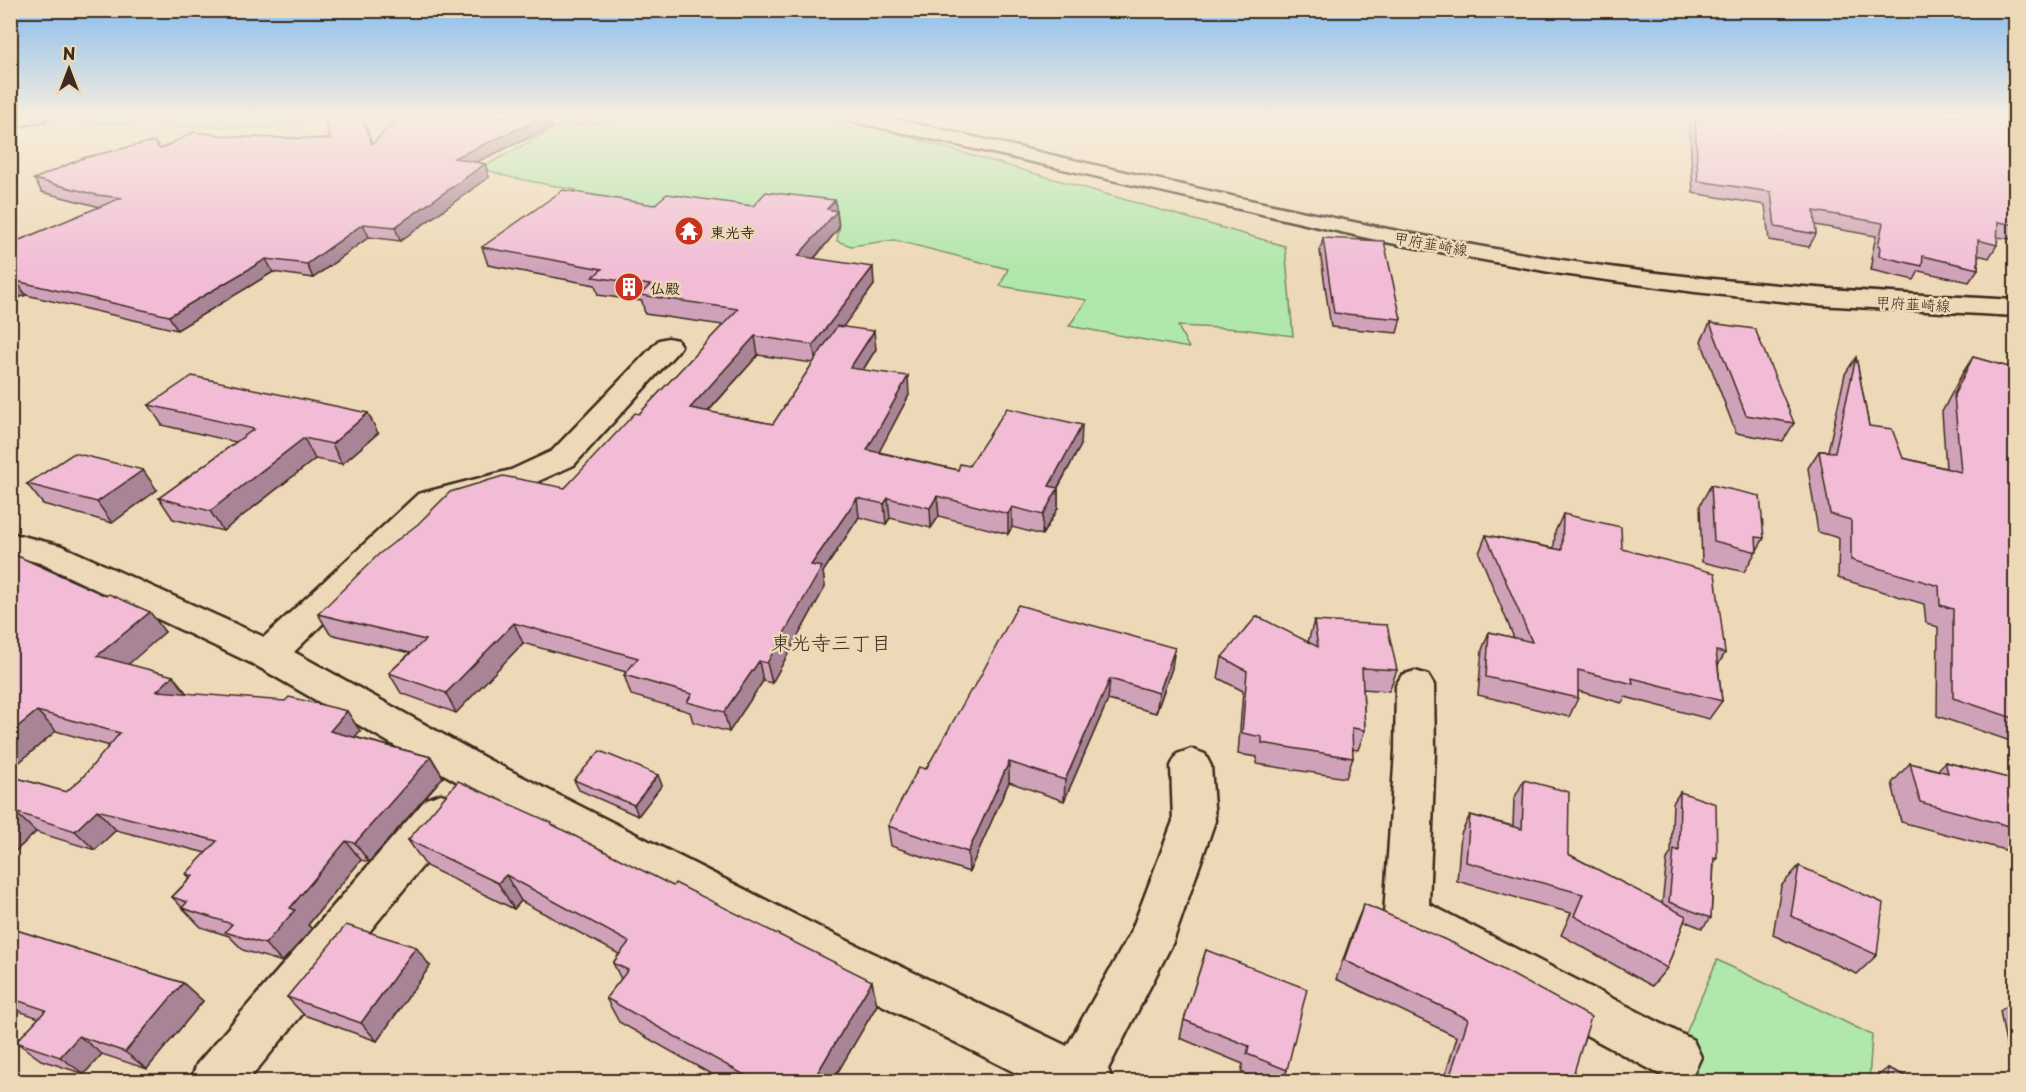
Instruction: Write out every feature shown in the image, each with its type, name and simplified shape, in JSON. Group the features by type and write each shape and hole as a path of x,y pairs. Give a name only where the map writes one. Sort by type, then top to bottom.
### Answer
{"street":[{"name":"甲府韮崎線","path":"1083,167 1385,235 1555,266 1695,285 1818,297 2016,308"},
{"path":"268,655 429,501 521,477 563,458 668,346"},
{"path":"10,544 50,554 268,655 475,772 810,946 1083,1079 1150,942 1194,821 1191,766"},
{"path":"1415,685 1415,751 1406,915 1676,1057"},
{"path":"215,1082 475,772"}],"green space":[{"path":"1012,167 1285,246 1293,336 1242,329 1178,326 1189,348 1069,326 1087,300 1000,286 1008,269 894,240 851,246 837,241 839,228 829,227 736,244 561,201 576,190 509,177 481,168"},
{"path":"1717,960 1872,1035 1869,1081 1662,1082 1676,1057"}],"building":[{"path":"62,167 481,167 395,227 363,224 307,264 266,259 169,316 16,281 10,283 10,244 121,198 97,195 34,179"},
{"path":"1697,167 2016,167 2016,225 1998,222 1997,245 1978,240 1978,269 1923,256 1922,266 1879,256 1880,246 1878,246 1883,223 1814,211 1816,234 1775,227 1771,192 1698,181"},
{"path":"563,190 654,205 667,194 753,206 766,192 835,200 827,209 837,211 798,256 873,267 813,345 755,336 690,408 773,424 837,326 874,331 850,368 908,376 867,450 958,470 960,464 969,466 1007,408 1082,425 1049,486 1058,488 1043,515 1012,507 1008,514 937,496 930,508 888,498 884,504 857,498 811,565 822,567 767,663 759,661 724,712 687,702 692,694 624,675 638,658 514,623 446,693 389,673 425,640 318,614 379,554 418,524 450,492 503,476 565,488 738,309 640,295 650,285 593,277 602,269 482,247"},
{"path":"1323,238 1384,241 1401,319 1334,313"},
{"path":"1710,323 1755,329 1794,423 1746,415"},
{"path":"1856,357 1869,426 1892,429 1903,458 1961,472 1954,395 1973,357 2016,369 2016,719 1953,698 1953,609 1940,605 1939,586 1851,560 1851,520 1830,514 1819,451 1835,452"},
{"path":"192,376 368,413 332,444 304,438 210,511 159,498 254,429 149,405"},
{"path":"74,453 143,470 97,502 27,484"},
{"path":"1711,485 1760,496 1764,538 1756,537 1757,552 1714,541"},
{"path":"1563,514 1621,527 1622,549 1715,573 1725,653 1716,651 1722,701 1632,678 1633,684 1578,670 1578,698 1486,677 1489,632 1532,642 1486,535 1562,550"},
{"path":"11,553 106,596 109,594 150,612 97,656 173,676 157,691 285,701 289,697 347,711 330,731 431,757 355,843 346,841 290,908 295,910 265,944 225,932 232,924 182,908 187,902 172,897 193,876 186,874 217,841 97,810 75,831 15,812 10,816 10,776 66,792 82,778 120,733 37,711 10,733"},
{"path":"1018,605 1175,648 1159,693 1110,679 1065,780 1009,762 968,852 888,826 919,767 926,769 973,690"},
{"path":"1257,616 1318,647 1314,621 1387,625 1397,670 1362,668 1365,730 1352,728 1353,758 1262,743 1262,737 1242,733 1247,671 1222,657"},
{"path":"600,751 658,775 634,805 574,780"},
{"path":"1945,762 2016,780 2016,828 1920,802 1910,763 1948,773"},
{"path":"1524,780 1569,792 1568,854 1686,916 1667,968 1574,916 1583,894 1466,862 1470,815 1522,829"},
{"path":"458,781 552,823 673,886 675,883 872,981 812,1082 757,1082 606,998 628,970 613,963 629,942 506,875 498,883 408,840"},
{"path":"1680,792 1716,804 1717,859 1714,858 1711,918 1669,902 1674,849 1679,851"},
{"path":"1799,866 1883,903 1877,955 1791,916"},
{"path":"1364,904 1455,944 1591,1017 1571,1082 1448,1082 1468,1019 1344,960"},
{"path":"346,925 416,947 361,1023 287,997"},
{"path":"10,928 183,983 125,1052 79,1036 60,1057 16,1042 46,1010 10,998"},
{"path":"1206,950 1307,989 1287,1070 1247,1054 1249,1046 1184,1020"},
{"path":"1888,1068 1919,1082 1888,1082"}],"place":[{"name":"東光寺","path":"689,231"},
{"name":"仏殿","path":"629,287"}],"district":[{"name":"東光寺三丁目","path":"831,642"}]}
